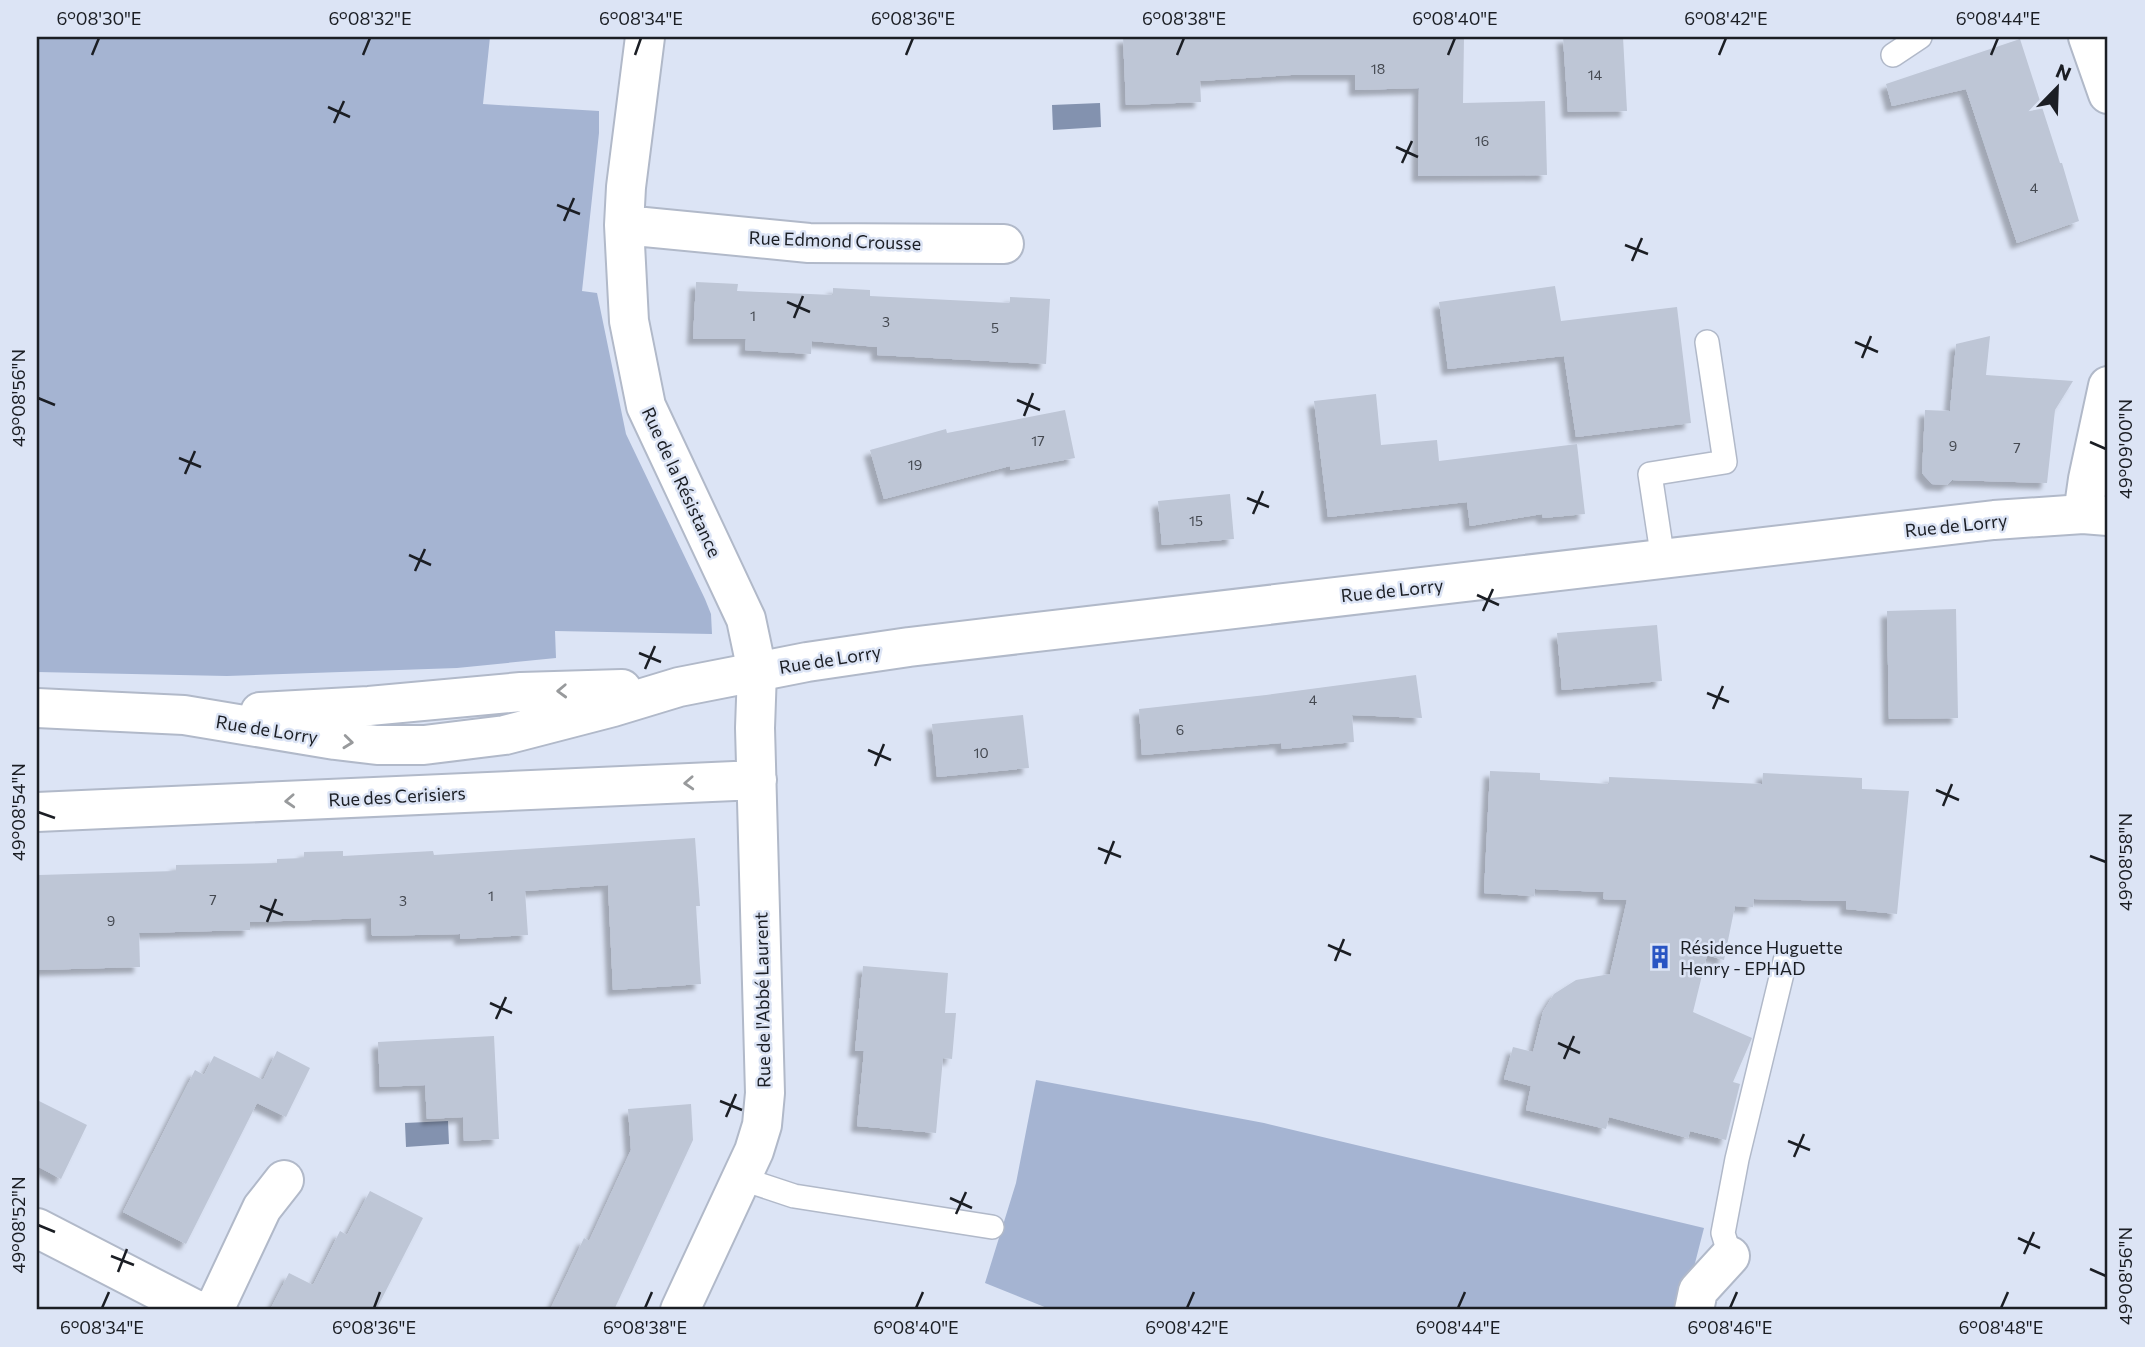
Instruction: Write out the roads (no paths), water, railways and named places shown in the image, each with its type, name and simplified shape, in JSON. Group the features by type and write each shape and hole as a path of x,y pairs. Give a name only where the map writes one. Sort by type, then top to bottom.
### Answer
{"street":[{"name":"Rue de la Résistance","path":"645,37 630,143 624,225 629,321 646,407 746,619 757,671"},
{"path":"2088,37 2108,94"},
{"name":"Rue Edmond Crousse","path":"624,225 809,243 1004,244"},
{"path":"2096,515 2088,479 2108,386"},
{"name":"Rue de Lorry","path":"37,708 184,715 369,706 521,692 679,687 757,671 909,647 1994,520 2096,515"},
{"name":"Rue de l'Abbé Laurent","path":"680,1310 743,1179 762,1125 765,1093 757,671"},
{"name":"Rue des Cerisiers","path":"37,812 757,780"},
{"path":"214,1310 262,1208 284,1180"},
{"path":"37,1228 196,1310"},
{"path":"1694,1310 1698,1291 1730,1256"}],"lane":[{"path":"1893,55 1920,37"},
{"path":"1663,560 1650,474 1725,462 1707,342"},
{"path":"1730,1256 1723,1233 1737,1159 1785,961"},
{"path":"743,1179 793,1196 992,1227"}],"place":[{"name":"Résidence Huguette Henry - EPHAD","path":"1660,957"}]}
